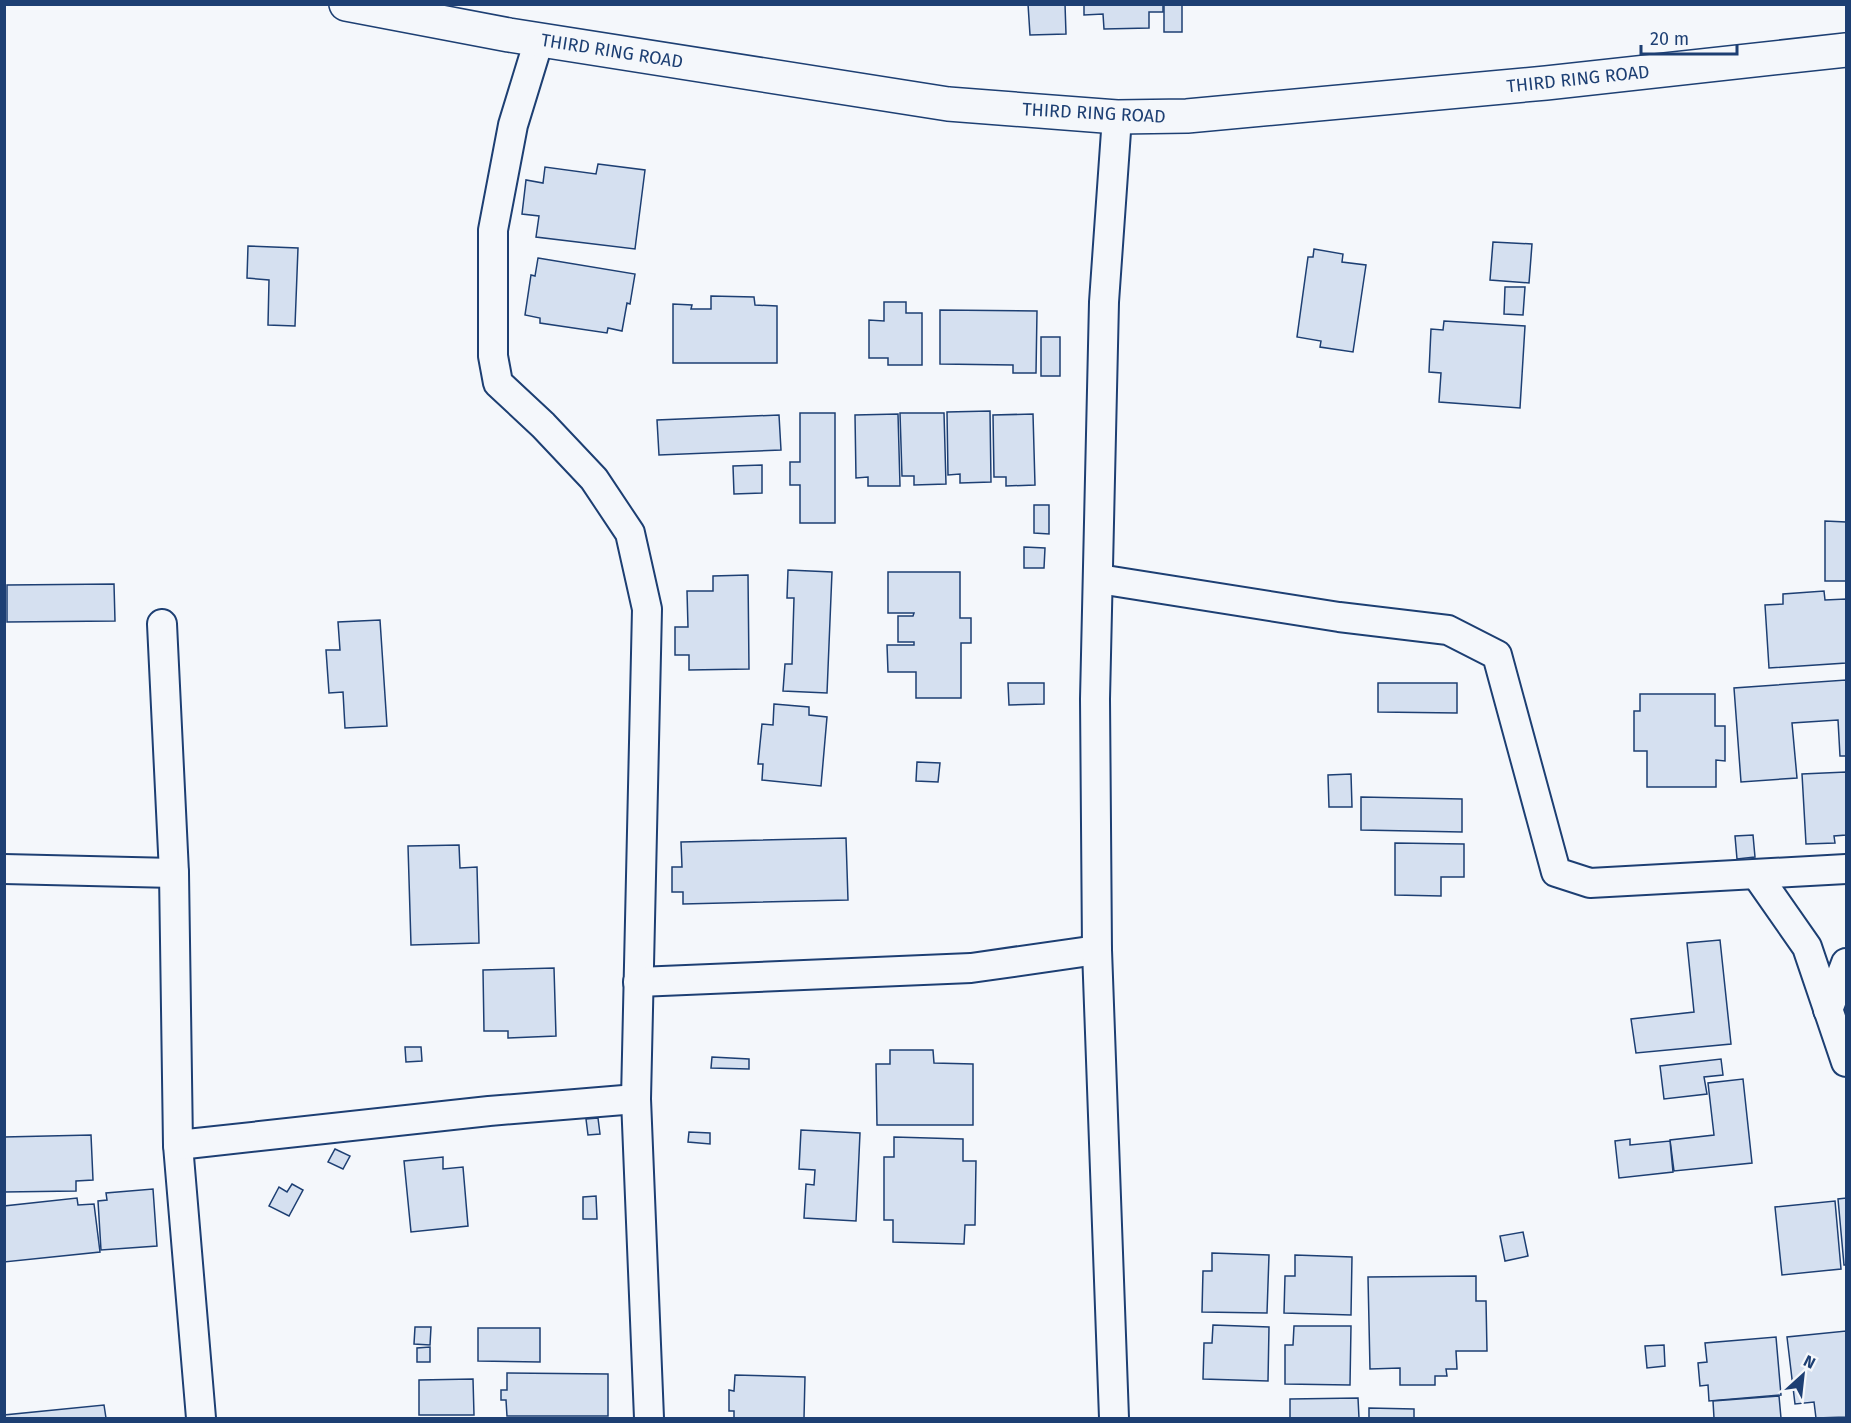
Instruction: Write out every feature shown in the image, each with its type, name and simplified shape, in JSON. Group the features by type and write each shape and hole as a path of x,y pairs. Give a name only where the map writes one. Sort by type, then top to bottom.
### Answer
{"street":[{"name":"THIRD RING ROAD","path":"346,4 539,40 948,104 1116,117 1223,113 1546,83 1846,51"},
{"path":"539,40 513,125 493,230 493,356 498,383 543,425 594,479 630,533 647,609 636,1100 649,1419"},
{"path":"1114,1419 1097,950 1095,699 1104,302 1116,117"},
{"path":"1099,579 1339,617 1448,630 1497,655 1556,872 1590,883 1846,869"},
{"path":"162,624 174,873 178,1145 201,1419"},
{"path":"4,869 174,873"},
{"path":"1756,874 1807,947 1846,1062"},
{"path":"638,982 970,968 1097,950"},
{"path":"1828,1010 1846,963"},
{"path":"178,1145 489,1111 636,1100"}],"building":[{"path":"1028,4 1065,4 1066,34 1030,35"},
{"path":"1084,4 1163,4 1163,12 1149,12 1149,28 1104,29 1103,14 1084,15"},
{"path":"1164,4 1182,4 1182,32 1164,32"},
{"path":"598,164 645,170 635,249 536,237 539,216 522,214 526,180 543,183 545,167 596,174"},
{"path":"1493,242 1532,244 1529,283 1490,280"},
{"path":"248,246 298,248 295,326 268,325 269,280 247,278"},
{"path":"1314,249 1343,254 1342,262 1366,265 1353,352 1320,347 1321,341 1297,337 1308,257 1313,257"},
{"path":"538,258 635,274 622,331 608,328 607,333 540,323 540,318 525,315 531,275 535,276"},
{"path":"1505,287 1525,287 1523,315 1504,314"},
{"path":"711,296 754,297 755,305 777,306 777,363 673,363 673,304 692,305 691,309 711,309"},
{"path":"884,302 906,302 906,313 922,313 922,365 888,365 888,358 869,358 869,320 884,321"},
{"path":"940,310 1037,311 1036,373 1013,373 1013,365 940,364"},
{"path":"1444,321 1525,326 1520,408 1439,402 1441,373 1429,372 1431,329 1443,330"},
{"path":"1041,337 1060,337 1060,376 1041,376"},
{"path":"990,411 991,482 960,483 960,474 948,475 947,412"},
{"path":"800,413 835,413 835,523 800,523 800,485 790,485 790,462 800,462"},
{"path":"900,413 944,413 946,484 914,485 914,476 902,476"},
{"path":"898,414 900,486 868,486 868,477 856,478 855,415"},
{"path":"1033,414 1035,485 1006,486 1006,477 994,477 993,415"},
{"path":"779,415 781,450 659,455 657,420"},
{"path":"762,465 762,493 734,494 733,466"},
{"path":"1034,505 1049,505 1049,534 1034,533"},
{"path":"1825,521 1846,522 1846,581 1825,581"},
{"path":"1024,547 1045,548 1044,568 1024,568"},
{"path":"788,570 832,572 827,693 783,691 785,664 792,664 794,598 787,598"},
{"path":"888,572 960,572 960,618 971,618 971,643 961,643 961,698 916,698 916,672 888,672 887,645 914,645 914,642 898,642 898,616 913,616 914,613 888,613"},
{"path":"748,575 749,669 689,670 689,655 675,655 675,627 688,627 687,591 713,591 713,576"},
{"path":"114,584 115,621 7,622 7,585"},
{"path":"1824,591 1825,600 1846,599 1846,663 1769,668 1765,605 1783,604 1783,594"},
{"path":"380,620 387,726 345,728 343,692 329,693 326,650 340,650 338,622"},
{"path":"1846,680 1846,756 1840,756 1838,720 1792,723 1797,778 1741,782 1734,688"},
{"path":"1008,683 1044,683 1044,704 1009,705"},
{"path":"1378,683 1457,683 1457,713 1378,712"},
{"path":"1640,694 1715,694 1715,726 1725,726 1725,761 1716,760 1716,787 1647,787 1647,751 1634,751 1634,711 1640,711"},
{"path":"774,704 809,707 809,715 827,717 821,786 762,780 763,764 758,764 762,724 773,725"},
{"path":"917,762 940,763 938,782 916,781"},
{"path":"1846,772 1846,835 1834,836 1835,843 1806,844 1802,774"},
{"path":"1351,774 1352,807 1329,807 1328,775"},
{"path":"1361,797 1462,799 1462,832 1361,830"},
{"path":"1753,835 1755,857 1737,859 1735,836"},
{"path":"846,838 848,900 683,904 683,892 672,892 672,867 682,867 681,842"},
{"path":"1395,843 1464,844 1464,877 1441,877 1441,896 1395,895"},
{"path":"459,845 460,868 477,867 479,943 411,945 408,846"},
{"path":"1720,940 1731,1044 1636,1053 1631,1019 1694,1012 1687,943"},
{"path":"554,968 556,1036 508,1038 508,1031 484,1031 483,970"},
{"path":"405,1047 421,1047 422,1061 406,1062"},
{"path":"890,1050 933,1050 934,1063 973,1064 973,1125 877,1125 876,1064 890,1064"},
{"path":"712,1057 749,1059 749,1069 711,1068"},
{"path":"1721,1059 1723,1075 1704,1077 1707,1094 1664,1099 1660,1066"},
{"path":"1743,1079 1752,1163 1674,1171 1670,1140 1714,1135 1708,1083"},
{"path":"598,1118 600,1134 588,1135 586,1119"},
{"path":"801,1130 860,1133 856,1221 804,1218 806,1184 814,1185 815,1170 799,1169"},
{"path":"689,1132 710,1133 710,1144 688,1142"},
{"path":"91,1135 93,1180 76,1181 76,1191 4,1192 4,1137"},
{"path":"894,1137 963,1139 963,1161 976,1161 975,1225 965,1225 964,1244 893,1242 893,1220 884,1220 884,1157 894,1157"},
{"path":"1630,1139 1630,1145 1670,1141 1673,1172 1619,1178 1615,1141"},
{"path":"335,1149 350,1156 343,1169 328,1162"},
{"path":"443,1157 443,1169 463,1167 468,1226 411,1232 404,1161"},
{"path":"292,1184 303,1190 289,1216 269,1206 279,1187 287,1192"},
{"path":"153,1189 157,1246 101,1250 98,1201 107,1200 106,1193"},
{"path":"596,1196 597,1219 583,1219 583,1197"},
{"path":"77,1198 78,1205 94,1204 100,1252 4,1262 4,1206"},
{"path":"1846,1198 1846,1265 1844,1265 1838,1199"},
{"path":"1835,1201 1841,1269 1782,1275 1775,1207"},
{"path":"1523,1232 1528,1256 1505,1261 1500,1236"},
{"path":"1212,1253 1269,1255 1267,1313 1202,1312 1203,1271 1212,1271"},
{"path":"1295,1255 1352,1257 1351,1315 1284,1313 1285,1276 1295,1276"},
{"path":"1476,1276 1476,1301 1486,1301 1487,1351 1456,1351 1457,1369 1446,1369 1447,1376 1435,1376 1435,1385 1400,1385 1400,1368 1370,1369 1368,1277"},
{"path":"1213,1325 1269,1327 1268,1381 1203,1379 1204,1343 1212,1343"},
{"path":"1294,1326 1351,1326 1350,1385 1285,1384 1285,1345 1293,1345"},
{"path":"415,1327 431,1327 430,1345 414,1344"},
{"path":"478,1328 540,1328 540,1362 478,1361"},
{"path":"1846,1331 1846,1417 1816,1418 1814,1402 1795,1404 1787,1337"},
{"path":"1776,1337 1781,1395 1709,1401 1708,1385 1700,1386 1698,1363 1707,1362 1705,1343"},
{"path":"1664,1345 1665,1366 1647,1368 1645,1346"},
{"path":"430,1347 430,1362 417,1362 417,1348"},
{"path":"507,1373 608,1374 608,1416 507,1416 506,1400 501,1400 501,1390 507,1390"},
{"path":"735,1375 805,1377 804,1418 734,1418 734,1411 729,1411 729,1390 734,1391"},
{"path":"473,1379 474,1415 419,1415 419,1380"},
{"path":"1779,1396 1781,1418 1714,1418 1713,1401"},
{"path":"1358,1398 1359,1418 1290,1418 1290,1399"},
{"path":"104,1405 106,1418 4,1418 4,1415"},
{"path":"1369,1408 1414,1409 1414,1418 1369,1418"}]}
